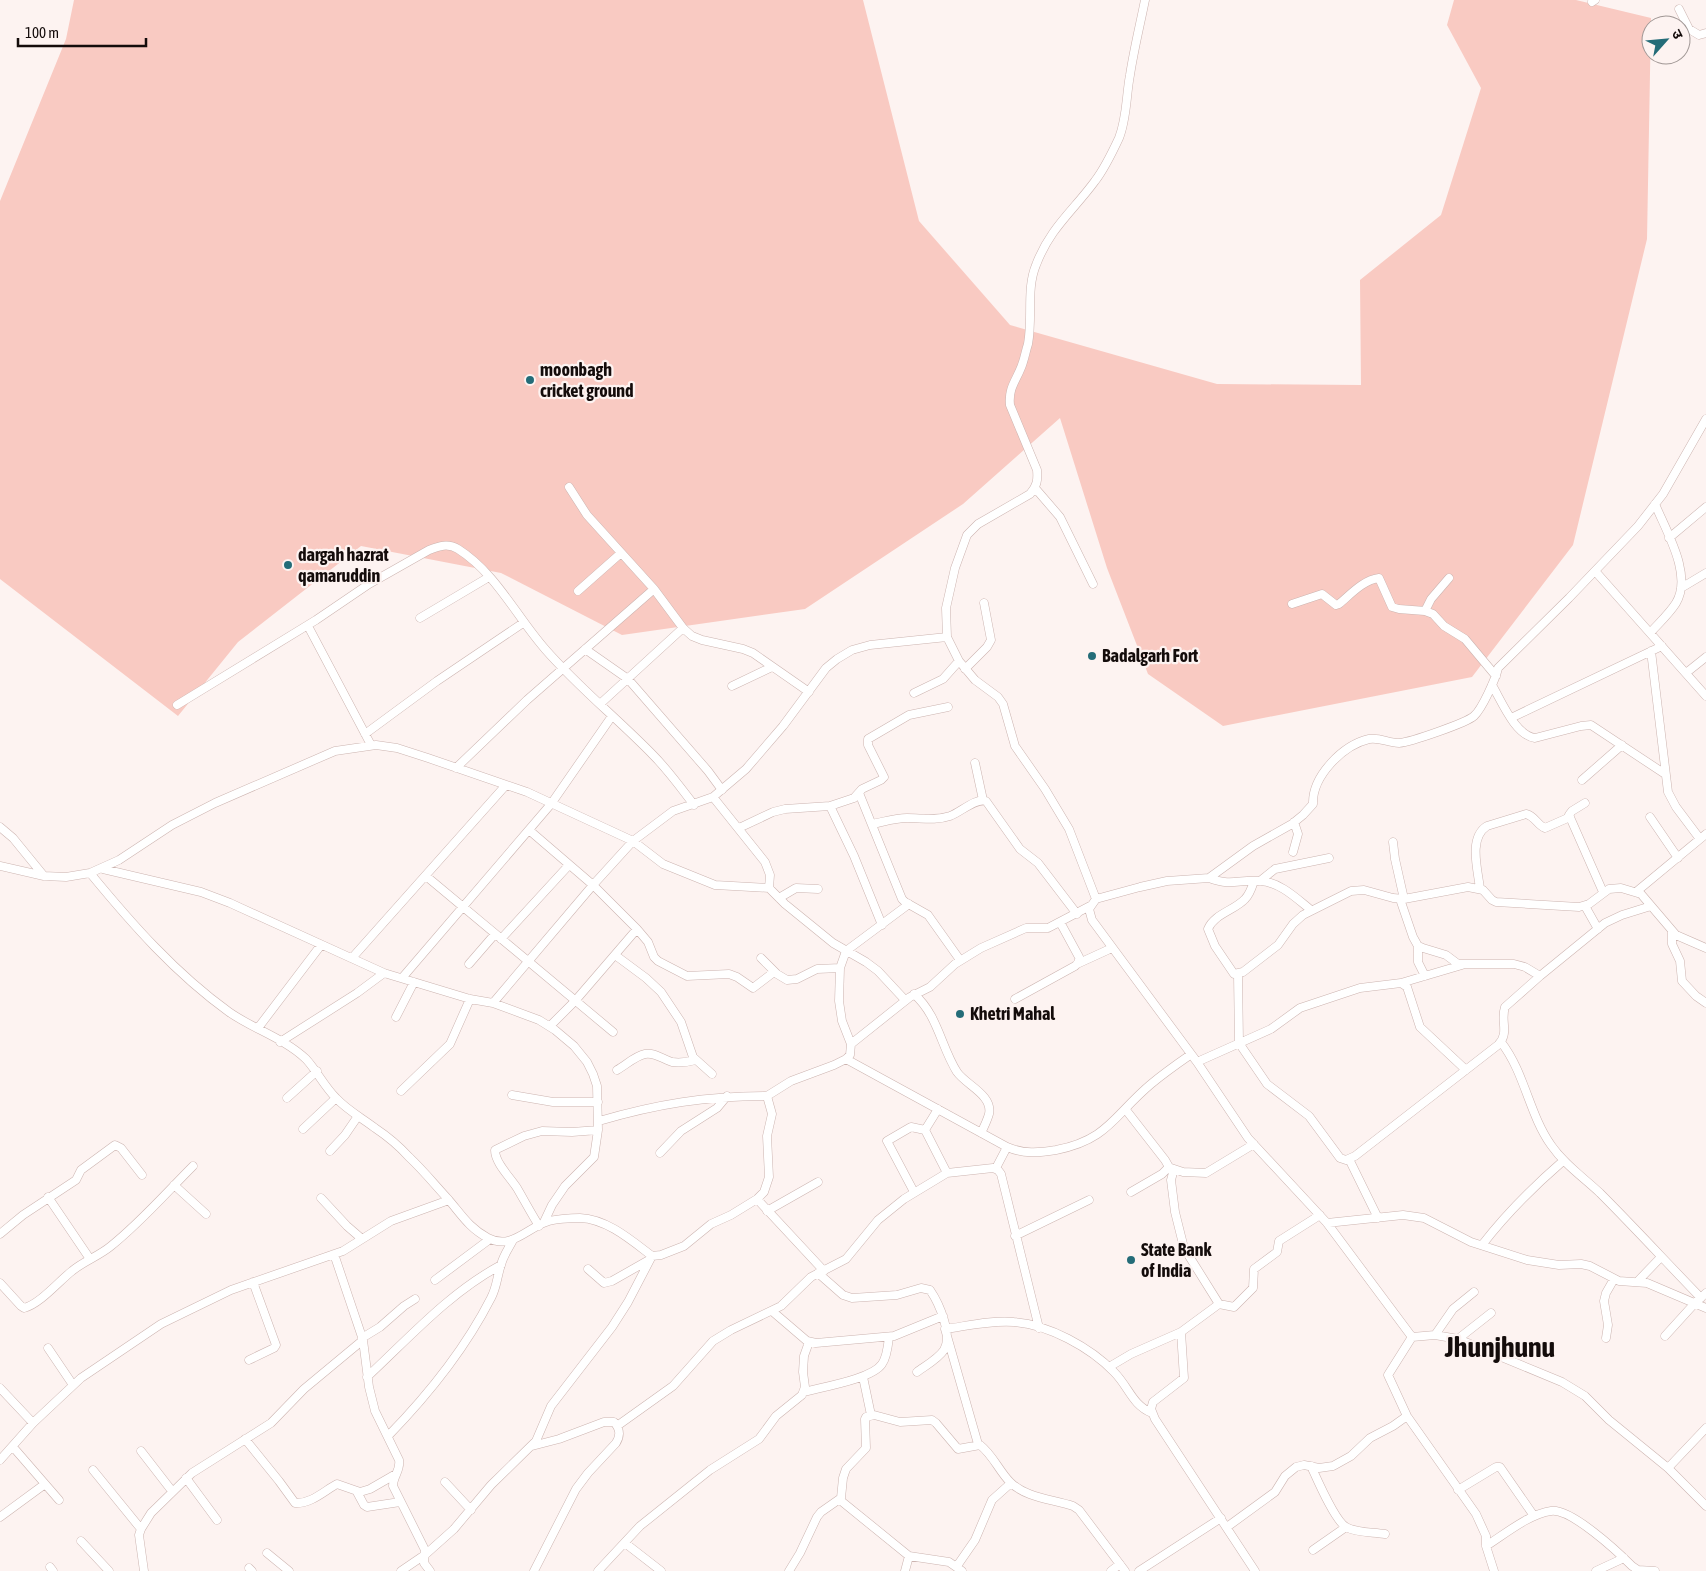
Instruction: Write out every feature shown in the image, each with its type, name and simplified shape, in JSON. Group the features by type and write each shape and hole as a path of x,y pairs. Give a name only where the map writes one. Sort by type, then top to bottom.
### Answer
{"street":[{"path":"1096,899 1069,829 1045,789 1015,746 1003,704 998,697 975,680 958,661 947,638 946,608 954,568 967,535 978,524 1030,494 1038,480 1037,470 1010,405 1009,398 1011,386 1023,363 1028,342 1031,316 1031,289 1035,267 1043,248 1057,225 1095,181 1120,136 1126,113 1130,76 1146,0"},
{"path":"1678,9 1688,29 1699,35 1706,33"},
{"path":"1209,878 1253,846 1303,815 1313,804 1313,794 1317,783 1332,761 1346,751 1367,739 1380,738 1399,743 1457,724 1474,715 1492,685 1498,668 1638,526 1663,494 1706,419"},
{"path":"569,487 587,515 654,588 683,628 692,636 752,653 809,692"},
{"path":"1035,488 1060,517 1093,584"},
{"path":"1650,633 1676,602 1682,578 1679,563 1654,504"},
{"path":"1669,538 1706,507"},
{"path":"177,705 308,626 369,584 440,545 449,545 457,548 488,577 563,669 653,755 673,776 694,805"},
{"path":"578,591 621,552"},
{"path":"1595,571 1706,696"},
{"path":"1681,588 1706,573"},
{"path":"420,618 488,577"},
{"path":"1292,604 1322,594 1336,605 1354,590 1377,578 1382,582 1389,603 1394,608 1425,611 1433,614 1444,626 1465,639 1496,676"},
{"path":"1425,611 1431,599 1448,578"},
{"path":"456,768 527,700 654,588"},
{"path":"965,668 992,640 984,603"},
{"path":"365,734 437,681 524,623"},
{"path":"308,626 371,745"},
{"path":"600,704 683,628"},
{"path":"493,1003 632,841 673,811 713,797 746,769 783,726 826,668 837,659 852,650 870,645 947,638"},
{"path":"1511,718 1662,646"},
{"path":"585,650 628,679 708,771 722,790"},
{"path":"1636,892 1703,837 1670,796 1665,774 1651,651"},
{"path":"1686,673 1706,657"},
{"path":"914,693 942,680 958,661"},
{"path":"732,686 772,667"},
{"path":"1492,685 1518,729 1529,737 1535,738 1587,725 1596,728 1665,774"},
{"path":"738,828 785,809 830,806 852,799 863,789 884,777 868,744 868,739 909,715 948,707"},
{"path":"402,978 551,804 612,716"},
{"path":"0,866 44,876 66,877 103,869 172,825 215,803 335,751 371,745 397,748 506,785 632,841 663,864 714,884 770,888"},
{"path":"1582,780 1622,745"},
{"path":"975,763 983,800 989,804 1020,849 1042,868 1076,914"},
{"path":"352,958 506,785"},
{"path":"859,793 902,899 928,915 960,960"},
{"path":"713,797 765,862 770,875 770,888 779,898 833,943 878,971 905,1000"},
{"path":"872,824 906,818 943,818 983,800"},
{"path":"1585,803 1570,813 1570,817 1603,892"},
{"path":"830,806 854,856 882,925"},
{"path":"1480,889 1476,845 1483,828 1526,814 1533,817 1545,828 1570,817"},
{"path":"1650,817 1678,858"},
{"path":"1293,852 1298,834 1294,822"},
{"path":"0,827 14,838 44,876"},
{"path":"529,830 593,885 637,929 650,945 656,960 687,976 732,975 753,988 774,972"},
{"path":"1393,842 1402,899 1412,937 1418,946 1418,962 1425,976"},
{"path":"1238,974 1234,974 1230,970 1210,938 1208,929 1210,925 1245,899 1257,881 1275,869 1329,858"},
{"path":"469,964 569,865"},
{"path":"103,869 201,892 230,903 384,973 470,999 493,1003 550,1026 574,1046 587,1062 597,1086 599,1121 594,1158 565,1186 541,1224"},
{"path":"90,873 127,918 178,972 231,1013 304,1058 336,1098 409,1156 449,1200 464,1220 477,1231 490,1239 504,1242 513,1240 541,1224 580,1218 605,1224 626,1237 651,1258"},
{"path":"426,876 612,1032"},
{"path":"851,1044 905,1000 930,987 960,960 1018,930 1031,927 1048,928 1090,906 1096,899 1167,881 1209,878 1226,883 1268,882 1285,890 1311,910"},
{"path":"1238,974 1278,945 1293,924 1311,910 1357,890 1402,899 1460,887 1480,889 1496,902 1572,907 1585,906 1603,892 1615,888 1641,894 1672,932 1682,939 1706,948"},
{"path":"779,898 796,888 818,889"},
{"path":"599,1121 640,1109 667,1104 727,1096 767,1096 791,1081 846,1059 850,1055 851,1044 840,1012 840,968 846,951 909,904"},
{"path":"1090,906 1089,913 1092,920 1197,1062 1248,1138 1320,1215 1412,1337"},
{"path":"1585,906 1598,929"},
{"path":"1238,974 1239,1043 1267,1084 1309,1116 1343,1160 1349,1159 1501,1042 1505,1031 1503,1014 1505,1007 1540,976 1612,919 1651,906"},
{"path":"1060,922 1079,957 1077,964"},
{"path":"550,1026 575,1001 637,929"},
{"path":"1672,932 1672,944 1680,961 1682,981 1696,996 1706,1003"},
{"path":"258,1028 321,945"},
{"path":"1418,946 1446,955 1456,964 1520,965 1540,976"},
{"path":"1014,999 1077,964 1112,948"},
{"path":"614,955 646,978 661,992 681,1022 688,1047 696,1060 712,1074"},
{"path":"761,958 782,978 792,980 818,970 840,968"},
{"path":"1197,1062 1271,1029 1300,1008 1360,988 1401,983 1464,964"},
{"path":"280,1042 357,993 384,973"},
{"path":"396,1017 414,982"},
{"path":"1401,983 1407,987 1420,1027 1466,1070"},
{"path":"914,994 924,1002 930,1012 957,1072 963,1080 979,1092 988,1106 988,1116 981,1133"},
{"path":"401,1091 450,1044 470,999"},
{"path":"1501,1042 1515,1062 1541,1129 1552,1147 1661,1257 1700,1298 1706,1308"},
{"path":"617,1070 638,1057 648,1054 654,1054 672,1062 696,1060"},
{"path":"846,1059 1007,1147 1016,1151 1034,1153 1072,1146 1093,1138 1111,1124 1150,1085 1190,1054"},
{"path":"287,1098 316,1071"},
{"path":"512,1095 553,1102 598,1102"},
{"path":"660,1153 681,1131 717,1108 727,1096"},
{"path":"588,1269 604,1284 612,1281 651,1258 684,1246 711,1224 731,1215 757,1199 764,1192 768,1177 767,1136 772,1114 767,1096"},
{"path":"303,1129 336,1098"},
{"path":"925,1130 938,1109"},
{"path":"1126,1110 1171,1168 1183,1172 1206,1173 1254,1144"},
{"path":"330,1151 345,1135 358,1116"},
{"path":"914,1192 887,1141 912,1127 925,1130 947,1173"},
{"path":"541,1224 500,1163 495,1150 524,1136 542,1131 572,1132 598,1130"},
{"path":"0,1234 48,1197 76,1180 81,1170 115,1145 121,1148 142,1175"},
{"path":"996,1168 1007,1147"},
{"path":"1349,1159 1378,1218"},
{"path":"1482,1245 1522,1198 1564,1161"},
{"path":"0,1283 21,1306 26,1308 46,1294 71,1271 122,1238 193,1166"},
{"path":"617,1426 672,1386 712,1341 772,1311 788,1299 805,1281 846,1259 878,1220 914,1192 947,1173 996,1168"},
{"path":"996,1168 1000,1174 1039,1328"},
{"path":"1131,1192 1171,1168"},
{"path":"1171,1168 1174,1212 1184,1248 1219,1304 1234,1307 1253,1288 1254,1269 1277,1252 1279,1241 1320,1215"},
{"path":"767,1211 818,1182"},
{"path":"174,1185 206,1214"},
{"path":"48,1197 90,1259"},
{"path":"320,1198 362,1240"},
{"path":"757,1199 821,1272 843,1294 852,1298 897,1295 925,1288 932,1293 943,1316 946,1343 944,1350 917,1372"},
{"path":"0,1460 33,1423 73,1385 103,1361 161,1324 231,1290 343,1251 391,1221 449,1200"},
{"path":"1015,1236 1089,1200"},
{"path":"1327,1224 1404,1215 1424,1218 1471,1242 1540,1263 1559,1265 1581,1264 1590,1266 1619,1282 1638,1281 1700,1298"},
{"path":"435,1280 490,1239"},
{"path":"388,1436 430,1390 468,1337 492,1295 501,1265 513,1240"},
{"path":"334,1254 362,1339 375,1411 399,1460 399,1468 393,1486 426,1550 424,1563 430,1571"},
{"path":"1638,1281 1661,1257"},
{"path":"401,1571 426,1554 454,1529 491,1485 536,1441 551,1406 612,1327 628,1302 651,1258"},
{"path":"368,1377 445,1303 476,1279 501,1265"},
{"path":"1606,1338 1608,1324 1604,1302 1606,1293 1614,1279"},
{"path":"250,1360 274,1348 276,1345 253,1282"},
{"path":"1435,1335 1453,1309 1474,1292"},
{"path":"1665,1336 1700,1298"},
{"path":"144,1571 139,1545 141,1528 151,1513 172,1491 200,1467 271,1423 304,1389 362,1339 415,1299"},
{"path":"1109,1367 1131,1354 1181,1332 1219,1304"},
{"path":"772,1311 809,1342 828,1343 889,1337 943,1316"},
{"path":"1458,1338 1491,1312"},
{"path":"945,1329 994,1322 1013,1322 1039,1328 1072,1341 1109,1367 1125,1385 1140,1407 1152,1413"},
{"path":"945,1329 978,1444 984,1448 1011,1483 1026,1493 1079,1510 1125,1571"},
{"path":"1181,1332 1184,1378 1154,1402 1151,1408 1152,1413 1255,1571"},
{"path":"1412,1337 1435,1335 1458,1338 1578,1390 1616,1426 1668,1468 1706,1506"},
{"path":"598,1571 640,1526 710,1470 758,1439 776,1416 798,1400 804,1392 863,1376 882,1365 889,1337"},
{"path":"1412,1337 1388,1375 1407,1416 1476,1514 1486,1536 1486,1546 1494,1571"},
{"path":"804,1392 803,1364 809,1342"},
{"path":"48,1348 73,1385"},
{"path":"863,1376 872,1415"},
{"path":"0,1388 33,1423"},
{"path":"789,1571 817,1517 821,1512 840,1500 843,1495 843,1478 846,1469 866,1448 866,1417 872,1415 900,1422 932,1420 958,1449 978,1444"},
{"path":"1227,1527 1274,1492 1291,1470 1304,1465 1320,1468 1333,1466 1351,1456 1370,1438 1407,1416"},
{"path":"532,1446 559,1439 610,1421 617,1426 620,1434 619,1438 576,1489 534,1571"},
{"path":"1668,1468 1706,1428"},
{"path":"245,1440 295,1503 315,1498 337,1484 357,1492 370,1489 396,1474"},
{"path":"13,1447 59,1500"},
{"path":"141,1452 172,1491"},
{"path":"1311,1466 1337,1516 1346,1527 1352,1530 1385,1534"},
{"path":"1458,1490 1496,1467 1500,1467 1534,1516"},
{"path":"93,1470 141,1528"},
{"path":"186,1478 216,1520"},
{"path":"445,1482 471,1510"},
{"path":"840,1500 909,1556 949,1562 960,1569 992,1500 1011,1483"},
{"path":"0,1517 45,1484"},
{"path":"357,1492 364,1505 367,1506 400,1502"},
{"path":"1486,1546 1534,1516 1552,1511 1564,1512 1580,1522 1638,1570 1654,1571"},
{"path":"1139,1571 1221,1518"},
{"path":"1313,1550 1346,1527"},
{"path":"81,1541 109,1571"},
{"path":"625,1543 661,1571"},
{"path":"267,1553 289,1571"},
{"path":"905,1571 909,1556"},
{"path":"1596,1571 1624,1558"},
{"path":"1111,1571 1120,1564"}],"shaded area":[{"path":"74,0 863,0 919,221 1010,325 1217,384 1361,385 1360,280 1441,215 1481,88 1447,25 1454,0 1576,0 1641,16 1641,65 1650,65 1647,239 1573,545 1472,677 1223,726 1148,674 1107,568 1060,418 963,504 805,609 622,635 501,573 361,546 238,642 178,716 0,579 0,201 66,39"}],"place":[{"name":"moonbagh cricket ground","path":"530,380"},
{"name":"dargah hazrat qamaruddin","path":"288,565"},
{"name":"Badalgarh Fort","path":"1092,656"},
{"name":"Khetri Mahal","path":"960,1014"},
{"name":"State Bank of India","path":"1131,1260"}],"district":[{"name":"Jhunjhunu","path":"1500,1347"}]}
